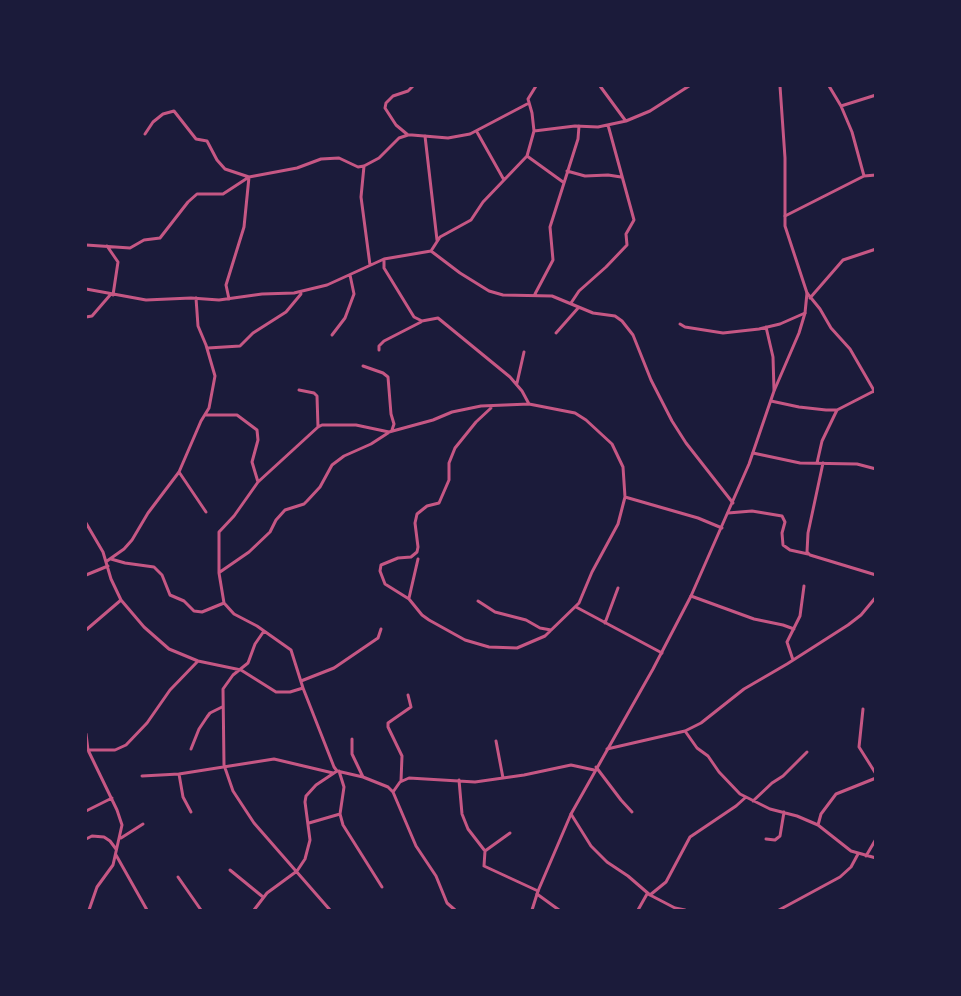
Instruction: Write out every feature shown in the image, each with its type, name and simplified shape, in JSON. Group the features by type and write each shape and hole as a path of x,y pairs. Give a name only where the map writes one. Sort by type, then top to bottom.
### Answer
{"street":[{"path":"408,135 396,124 385,105 393,96 408,91 412,86"},
{"path":"86,289 146,300 229,299 262,294 302,292 327,285 384,259 431,250 437,240 471,220 479,207 527,156 534,131 529,103 530,95 536,86"},
{"path":"600,86 626,121"},
{"path":"534,131 579,126 589,128 626,121 650,111 689,86"},
{"path":"771,401 799,408 837,410 875,390 850,349 831,328 807,293 785,226 785,158 780,86"},
{"path":"829,86 852,132 864,176"},
{"path":"841,106 876,95"},
{"path":"86,245 130,248 144,240 159,238 197,194 223,194 249,177 297,168 315,161 333,158 342,159 358,167 364,166 379,159 399,138 408,135 425,135 448,138 477,132 529,103"},
{"path":"145,134 153,122 163,114 174,111 196,139 207,141 217,160 225,169 249,177"},
{"path":"571,303 579,291 627,245 626,234 634,218 608,125"},
{"path":"534,294 553,260 549,231 578,139 579,126"},
{"path":"477,132 504,180"},
{"path":"425,135 437,240"},
{"path":"527,156 563,182"},
{"path":"364,166 361,197 370,265"},
{"path":"567,171 585,176 622,177"},
{"path":"784,216 864,176 876,175"},
{"path":"229,299 226,285 244,225 249,177"},
{"path":"86,317 92,316 112,294 118,262 107,246"},
{"path":"810,298 843,260 876,249"},
{"path":"431,250 459,273 489,291 503,295 552,296 593,313 615,316 628,328 656,393 672,422 733,503"},
{"path":"384,259 384,267 405,303 414,317 422,321"},
{"path":"332,335 345,318 354,294 350,274"},
{"path":"207,349 240,346 253,333 290,308 302,292"},
{"path":"532,910 537,893 572,814 595,769 662,653 722,528 753,453 774,391 799,333 805,313 807,293"},
{"path":"196,298 198,326 214,376 209,408 179,472 148,513 132,540 109,560 108,566 121,600 139,622 163,644 181,656 241,670 276,692 290,692 303,688"},
{"path":"556,333 579,307"},
{"path":"680,324 685,327 723,333 780,324 805,313"},
{"path":"379,350 379,346 384,341 422,321 438,318 517,384 529,404"},
{"path":"766,327 773,357 774,391"},
{"path":"517,384 524,352"},
{"path":"363,366 387,375 391,414 394,423 399,428"},
{"path":"299,390 315,393 317,396 318,427"},
{"path":"219,573 249,552 270,532 276,520 285,510 304,504 320,488 332,465 344,456 371,444 391,431 433,420 452,412 475,407 529,404 575,413 586,420 612,444 623,467 625,497 621,516 611,540 592,572 576,607 545,636 517,648 505,649 477,645 456,636 422,615 409,599 385,584 380,571 381,565 398,558 411,557 417,552 415,523 417,514 427,506 439,503 449,480 449,463 455,448 476,422 493,407"},
{"path":"817,463 822,441 837,410"},
{"path":"206,415 237,415 257,429 258,440 252,462 258,482"},
{"path":"391,431 394,423"},
{"path":"382,888 343,825 340,814 344,787 329,756 291,650 234,614 224,603 219,573 219,532 234,516 258,482 318,427 326,424 352,424 391,431"},
{"path":"753,453 785,461 857,464 876,469"},
{"path":"808,554 806,548 808,533 823,463"},
{"path":"179,472 206,512"},
{"path":"625,497 698,518 722,528"},
{"path":"728,513 752,511 782,516 785,522 783,545 790,550 876,575"},
{"path":"86,523 109,560 154,567 162,575 170,595 184,602 194,611 202,612 224,603"},
{"path":"409,599 418,559"},
{"path":"86,575 108,566"},
{"path":"793,660 787,642 801,608 804,586"},
{"path":"604,623 618,588"},
{"path":"691,596 754,619 794,629"},
{"path":"607,749 685,731 710,716 727,700 861,615 876,597"},
{"path":"86,630 121,600"},
{"path":"478,601 495,612 526,620 540,628 552,631"},
{"path":"576,607 662,653"},
{"path":"301,681 334,668 378,638 381,629"},
{"path":"264,631 255,644 251,658 226,683 222,694 225,730 224,765 233,791 254,823 330,910"},
{"path":"88,750 115,750 126,745 147,723 170,690 198,661"},
{"path":"393,792 401,781 402,756 388,725 411,707 408,695"},
{"path":"191,749 207,717 222,707"},
{"path":"818,825 821,814 836,794 876,776 859,747 863,709"},
{"path":"685,731 729,783 746,797 770,809 818,825 843,846 858,854 876,858"},
{"path":"86,734 88,750 112,798 122,825 111,868 97,887 88,910"},
{"path":"352,739 352,754 363,777"},
{"path":"496,741 503,778"},
{"path":"753,801 807,752"},
{"path":"142,776 179,774 224,765 274,759 333,773"},
{"path":"401,781 417,778 475,782 571,765 595,769 632,812"},
{"path":"254,910 263,897 297,871 310,846 309,823 304,802 306,796 309,791 338,771 363,777 388,787 393,792 416,846 436,876 452,910"},
{"path":"179,774 183,797 191,812"},
{"path":"459,780 462,814 468,829 485,851 484,867 537,893 559,910"},
{"path":"638,910 649,894 666,882 690,837 714,819 729,812 746,797"},
{"path":"86,811 112,798"},
{"path":"766,839 775,840 780,837 783,812"},
{"path":"309,823 340,814"},
{"path":"572,814 579,828 602,859 649,894 675,908 685,910"},
{"path":"119,840 143,824"},
{"path":"485,851 510,833"},
{"path":"86,838 104,837 110,841 147,910"},
{"path":"866,856 876,839"},
{"path":"779,910 840,877 858,854"},
{"path":"230,870 263,897"},
{"path":"178,877 201,910"}]}
